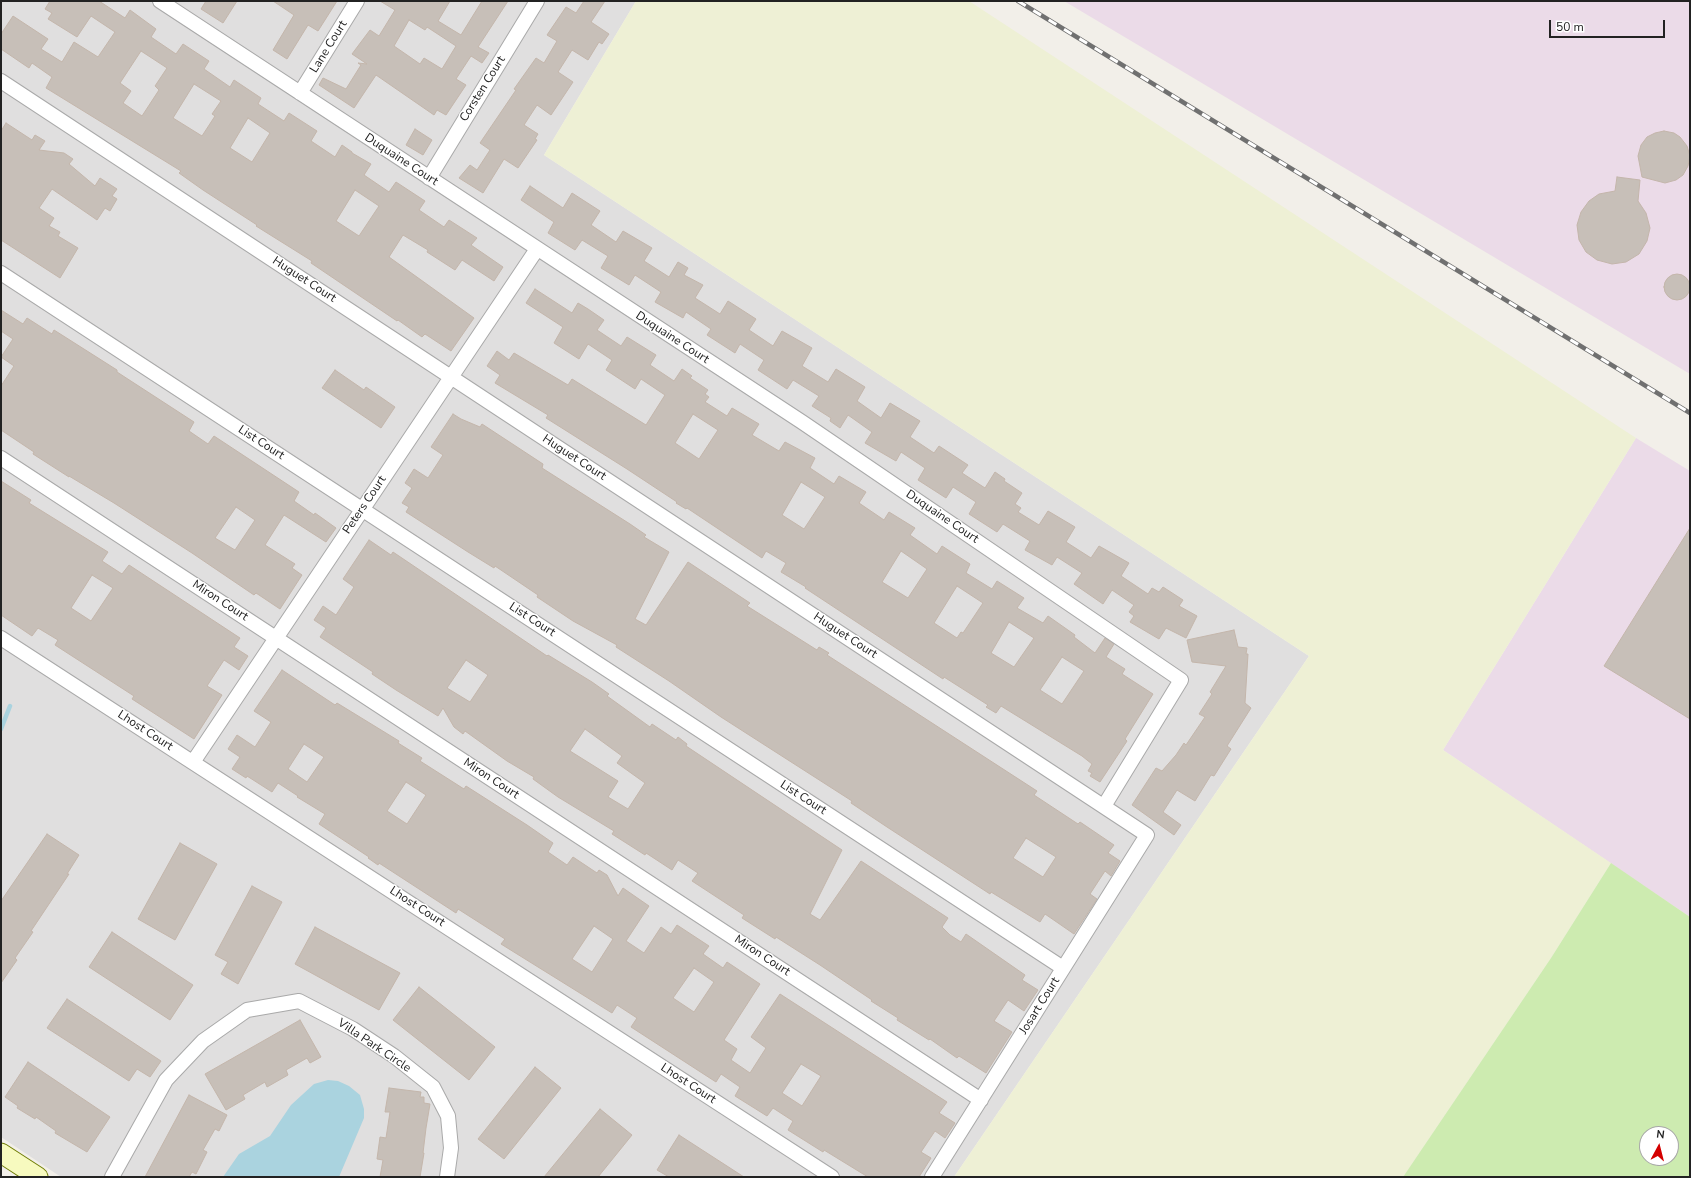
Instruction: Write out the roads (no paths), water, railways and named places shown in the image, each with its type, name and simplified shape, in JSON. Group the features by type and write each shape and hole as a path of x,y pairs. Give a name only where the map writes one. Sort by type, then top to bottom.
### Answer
{"street":[{"name":"Lane Court","path":"300,93 357,1"},
{"name":"Corsten Court","path":"429,178 537,1"},
{"name":"Duquaine Court","path":"169,3 300,93 815,431 1181,680 1104,806"},
{"name":"Huguet Court","path":"2,84 451,377 1147,835"},
{"name":"Peters Court","path":"193,762 537,249"},
{"name":"List Court","path":"1,273 1064,968"},
{"name":"Miron Court","path":"1,458 981,1100"},
{"name":"Lhost Court","path":"1,638 832,1177"},
{"name":"Josart Court","path":"932,1177 1147,835"},
{"name":"Villa Park Circle","path":"112,1177 166,1080 203,1040 247,1010 299,1001 353,1029 394,1056 433,1087 448,1116 451,1148 447,1177"},
{"path":"1,1153 38,1177"}],"water":[{"path":"328,1080 338,1081 349,1086 360,1095 364,1109 364,1118 339,1177 223,1177 239,1154 270,1136 291,1105 314,1084"}],"waterway":[{"path":"1,729 10,706"}],"railway":[{"path":"1018,1 1690,413"}]}
